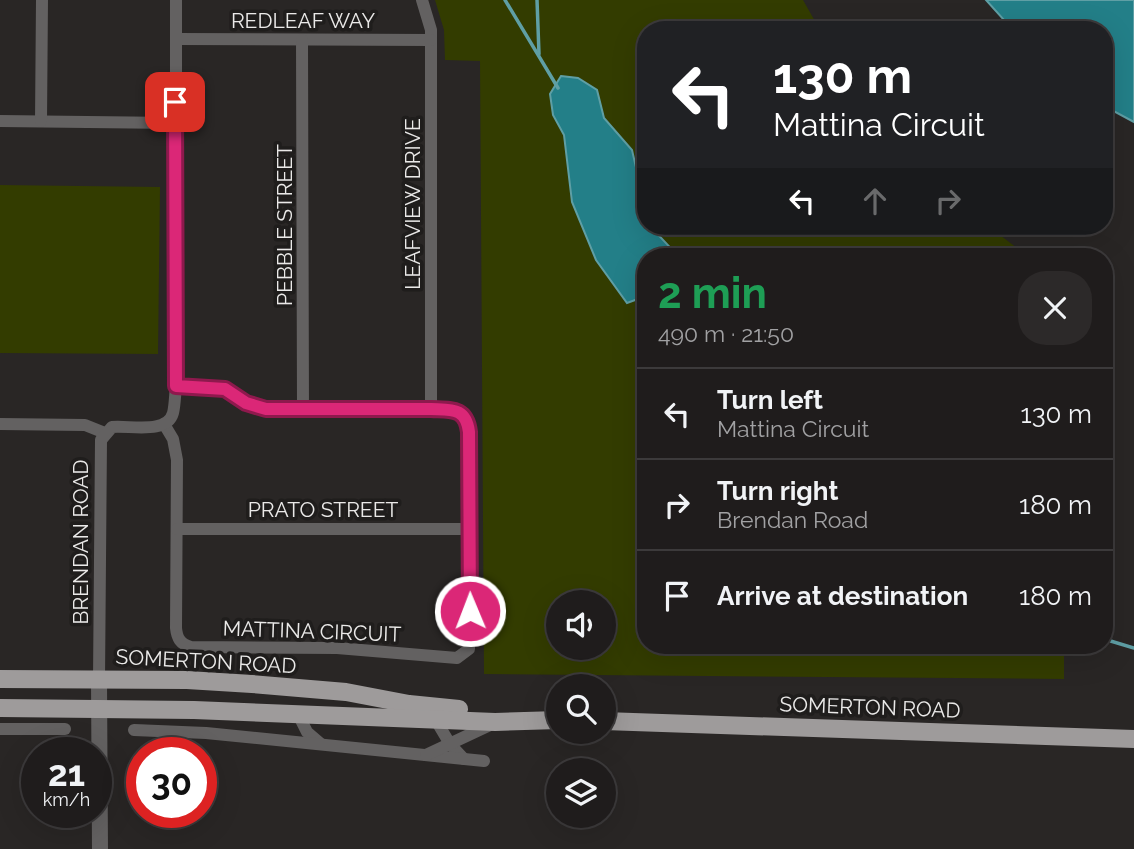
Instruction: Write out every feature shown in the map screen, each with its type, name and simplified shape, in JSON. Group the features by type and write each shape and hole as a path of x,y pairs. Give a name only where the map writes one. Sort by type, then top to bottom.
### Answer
{"main road":[{"name":"SOMERTON ROAD","path":"0,679 187,680 252,684 346,692 409,704 496,713 524,720"},
{"name":"SOMERTON ROAD","path":"0,708 99,708 495,722 546,720"},
{"name":"SOMERTON ROAD","path":"616,721 1134,739"}],"street":[{"path":"41,121 42,0"},
{"path":"164,424 173,416 176,386 176,0"},
{"name":"LEAFVIEW DRIVE","path":"422,0 428,15 431,40 431,409"},
{"name":"REDLEAF WAY","path":"176,39 431,40"},
{"name":"PEBBLE STREET","path":"302,40 303,410"},
{"path":"0,121 175,123"},
{"name":"MATTINA CIRCUIT","path":"164,424 173,439 177,460 176,628 183,644 191,647 337,648 457,658 469,649 468,422 461,414 453,410 431,409 303,410 256,407 225,389 176,386"},
{"path":"0,424 85,425 105,433"},
{"name":"BRENDAN ROAD","path":"99,680 99,450 105,433 112,427 164,424"},
{"name":"PRATO STREET","path":"177,529 468,529"},
{"path":"99,680 100,849"},
{"name":"SOMERTON ROAD","path":"409,704 436,719"},
{"path":"32,729 61,708"},
{"path":"298,714 307,733 321,744"},
{"path":"436,719 450,744 464,759"},
{"name":"SOMERTON ROAD","path":"426,755 495,722"},
{"path":"0,729 65,729"},
{"path":"134,730 196,732 484,761"}],"green space":[{"path":"435,0 803,0 815,21 637,21 637,235 1000,235 1017,248 637,248 637,654 1064,654 1064,679 484,674 480,61 445,60 444,30"},
{"path":"0,185 160,187 158,354 0,353"}],"water":[{"path":"986,0 1134,0 1134,122 1113,111 1113,21 1005,21"},
{"path":"561,76 578,78 597,90 604,118 632,150 637,172 637,235 658,235 671,248 637,248 637,299 627,303 596,260 572,202 564,135 553,115 550,94"}],"waterway":[{"path":"505,0 558,88"},
{"path":"537,0 539,54"},
{"path":"1113,642 1134,648"}],"route":[{"path":"175,102 176,386 213,386 225,389 246,403 266,409 431,409 453,410 461,414 468,422 469,432 470,611"}]}
